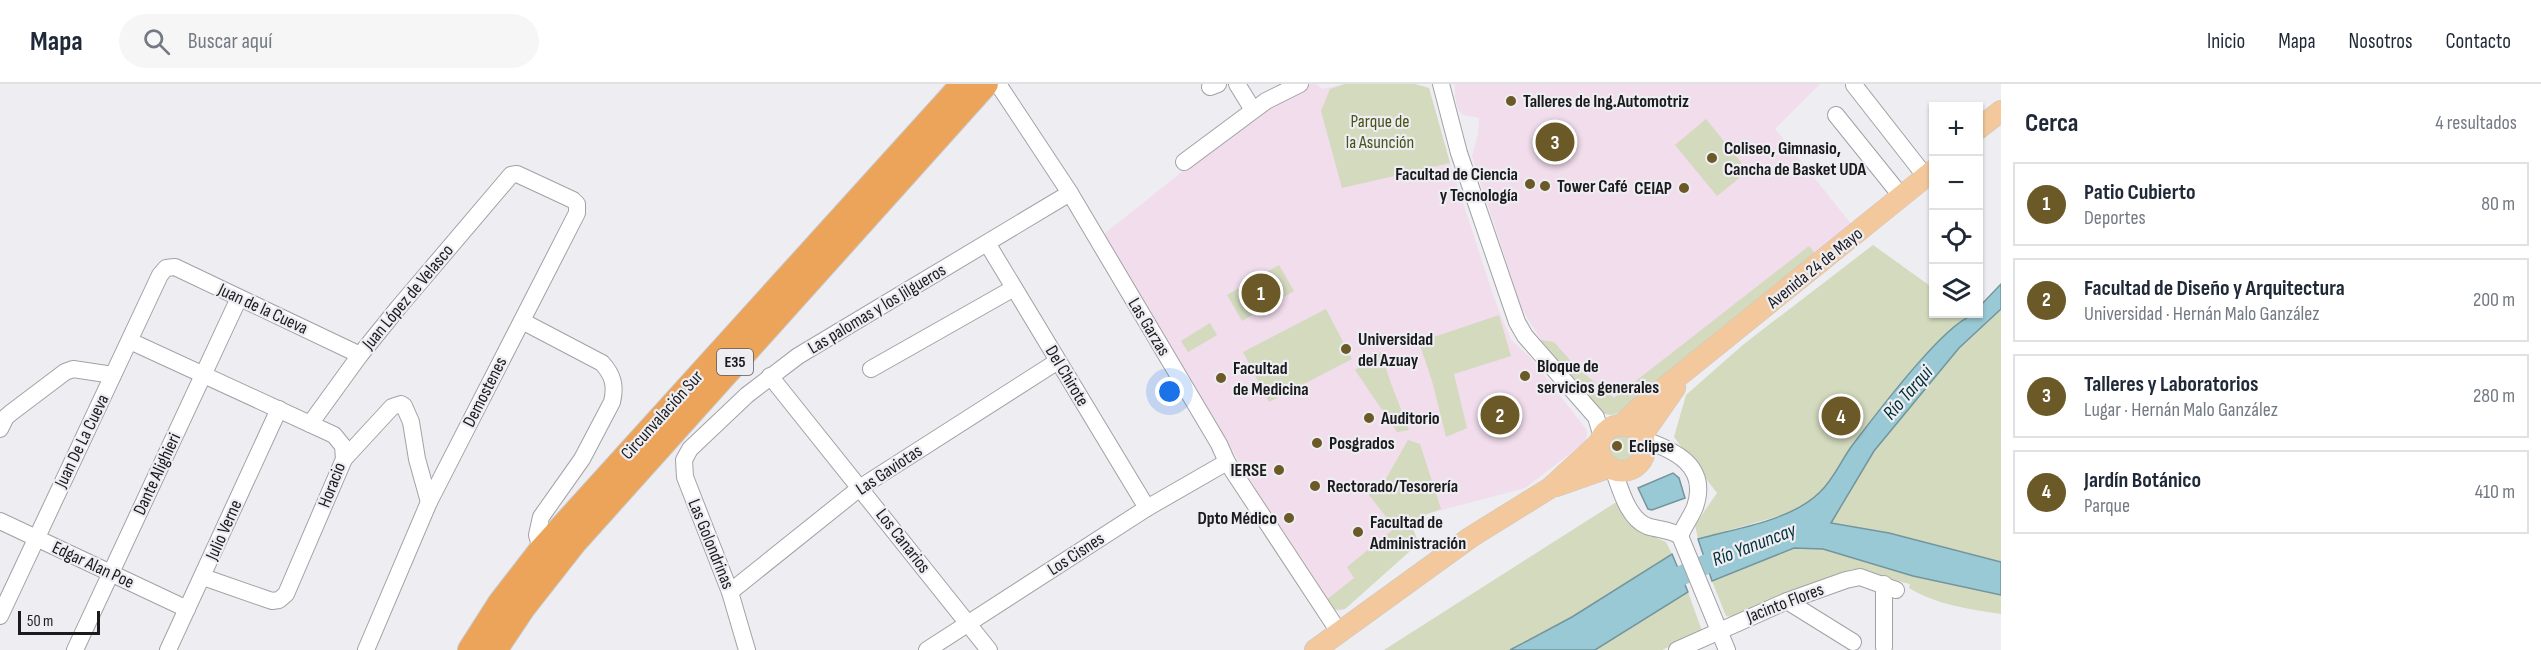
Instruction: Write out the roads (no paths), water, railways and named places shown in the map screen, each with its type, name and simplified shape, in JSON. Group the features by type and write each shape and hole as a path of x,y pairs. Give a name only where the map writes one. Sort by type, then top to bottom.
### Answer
{"highway":[{"name":"Circunvalación Sur","path":"470,650 500,603 541,550 963,84"},
{"name":"Circunvalación Sur","path":"495,650 523,608 574,543 986,84"}],"main road":[{"path":"1983,125 2001,111"},
{"name":"Avenida 24 de Mayo","path":"1315,650 1470,537 1550,488 1638,409 1929,174"},
{"name":"Avenida 24 de Mayo","path":"1642,438 1694,364"},
{"path":"1632,428 1642,438 1643,455 1638,464 1629,470 1611,468 1601,458 1610,433 1632,428"},
{"name":"Avenida 24 de Mayo","path":"1550,488 1611,468"}],"street":[{"name":"Las Garzas","path":"998,84 1070,193 1219,444 1227,462 1339,632"},
{"path":"1237,84 1253,110"},
{"path":"1184,162 1253,110 1300,84"},
{"path":"1441,84 1460,153 1517,322 1525,336 1610,433"},
{"path":"1854,86 1929,172"},
{"path":"1836,115 1902,197"},
{"name":"Demostenes","path":"366,650 429,502 577,213 577,204 573,200 517,174 511,175"},
{"name":"Juan López de Velasco","path":"310,424 360,355 511,175"},
{"name":"Las palomas y los Jilgueros","path":"697,442 770,376 811,348 1070,193"},
{"name":"Del Chirote","path":"987,243 1148,508"},
{"name":"Juan de la Cueva","path":"166,268 175,267 360,355"},
{"name":"Juan De La Cueva","path":"0,616 160,275 166,268"},
{"path":"872,369 1014,288"},
{"name":"Dante Alighieri","path":"75,650 239,298"},
{"path":"522,321 602,363 609,370 615,392 582,459 541,517 537,535 541,550"},
{"name":"Horacio","path":"130,341 334,435 343,446 344,459 286,594 279,600 272,601 202,577"},
{"name":"Las Gaviotas","path":"730,592 861,488 1058,361"},
{"path":"0,429 12,411 64,372 73,369 113,375"},
{"name":"Los Canarios","path":"770,376 989,650"},
{"path":"344,459 392,407 400,404 406,409 411,422 417,459 429,502"},
{"name":"Julio Verne","path":"168,650 279,409"},
{"path":"1642,438 1676,452 1687,461 1694,473 1699,492 1694,509 1680,536"},
{"name":"Las Golondrinas","path":"697,442 686,454 684,472 730,592 747,650"},
{"name":"Los Cisnes","path":"927,650 1148,508 1227,462"},
{"path":"1611,468 1627,504 1637,518 1647,526 1665,529 1680,536 1727,650"},
{"name":"Edgar Alan Poe","path":"0,522 187,609"},
{"name":"Jacinto Flores","path":"1677,650 1787,601 1860,577 1890,587 1884,647"},
{"path":"1787,601 1853,642"}],"water":[{"name":"Río Tarqui","path":"2001,284 2001,309 1959,348 1874,451 1831,523 1889,533 2001,562 2001,595 1913,576 1823,549 1794,548 1712,581 1698,539 1779,517 1808,502 1825,487 1851,447 1931,349 1965,319 1983,318 1983,303"},
{"path":"1673,473 1679,478 1685,498 1652,510 1648,509 1638,488"},
{"path":"1672,554 1688,592 1595,650 1510,650 1572,617"}],"waterway":[{"name":"Río Yanuncay","path":"1656,587 1731,553"}],"place":[{"name":"Talleres de Ing.Automotriz","path":"1511,101"},
{"name":"Talleres y Laboratorios","path":"1555,142"},
{"name":"Coliseo, Gimnasio, Cancha de Basket UDA","path":"1712,158"},
{"name":"Facultad de Ciencia y Tecnología","path":"1530,184"},
{"name":"Tower Café","path":"1545,186"},
{"name":"CEIAP","path":"1684,188"},
{"name":"Patio Cubierto","path":"1261,293"},
{"name":"Universidad del Azuay","path":"1346,349"},
{"name":"Bloque de servicios generales","path":"1525,376"},
{"name":"Facultad de Medicina","path":"1221,378"},
{"name":"Facultad de Diseño y Arquitectura","path":"1500,415"},
{"name":"Jardín Botánico","path":"1841,416"},
{"name":"Auditorio","path":"1369,418"},
{"name":"Posgrados","path":"1317,443"},
{"name":"Eclipse","path":"1617,446"},
{"name":"IERSE","path":"1279,470"},
{"name":"Rectorado/Tesorería","path":"1315,486"},
{"name":"Dpto Médico","path":"1289,518"},
{"name":"Facultad de Administración","path":"1358,532"}],"park label":[{"name":"Parque de la Asunción","path":"1380,131"}]}
